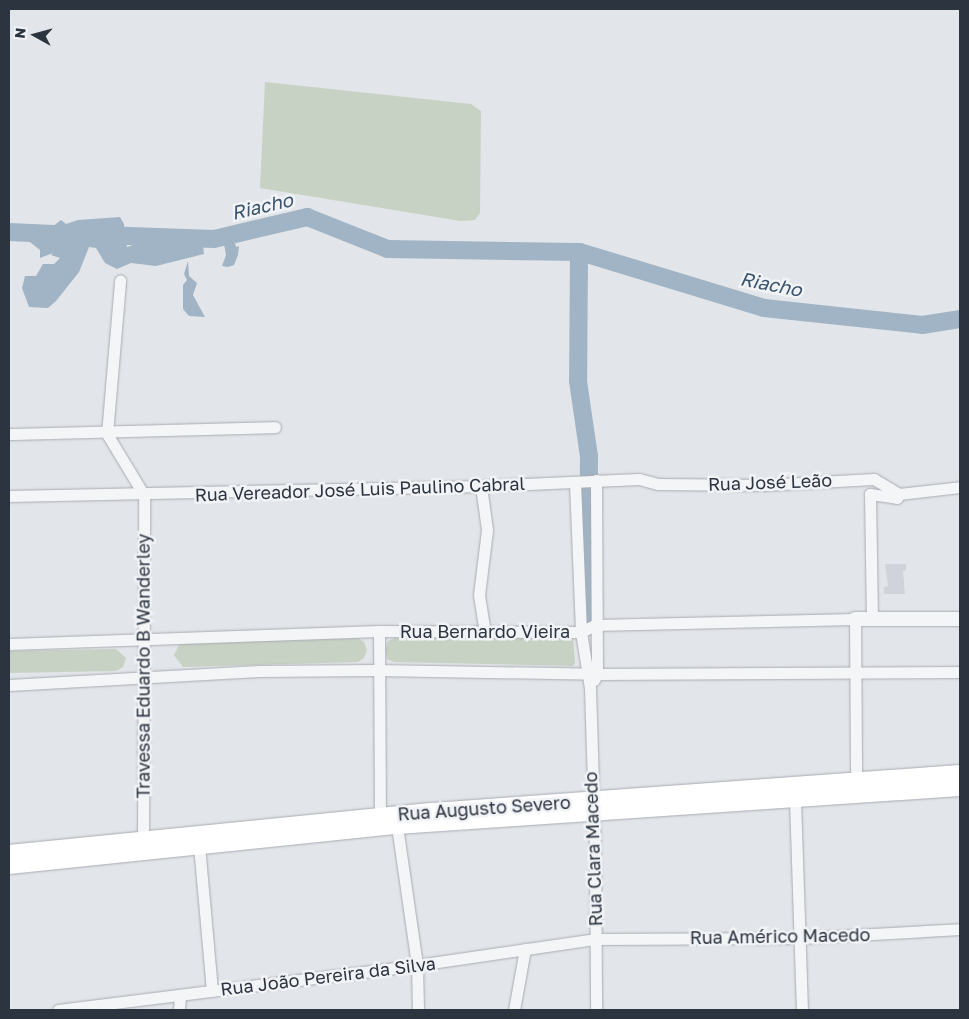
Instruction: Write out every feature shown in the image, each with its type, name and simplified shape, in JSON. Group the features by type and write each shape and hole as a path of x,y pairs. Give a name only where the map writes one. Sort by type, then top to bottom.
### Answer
{"main road":[{"name":"Rua Augusto Severo","path":"9,854 143,844 380,816 433,817 592,806 960,773"},
{"name":"Rua Augusto Severo","path":"592,806 796,800 960,788"},
{"name":"Rua Augusto Severo","path":"9,866 143,844 199,845 397,826 433,817"}],"street":[{"path":"120,281 107,434 144,495"},
{"path":"9,434 107,434 275,427"},
{"name":"Rua José Leão","path":"576,482 596,480 764,485 874,479 899,494"},
{"name":"Rua Clara Macedo","path":"590,688 597,674 595,625 596,480"},
{"name":"Rua Vereador José Luis Paulino Cabral","path":"9,496 144,495 576,482"},
{"name":"Rua Clara Macedo","path":"576,482 581,632 585,674 590,688 597,939 596,1010"},
{"path":"481,486 487,530 479,595 485,631"},
{"path":"872,620 870,494 897,498 899,494 960,487"},
{"name":"Travessa Eduardo B Wanderley","path":"143,844 144,495"},
{"path":"855,619 856,781"},
{"name":"Rua Bernardo Vieira","path":"9,644 378,631 581,632 595,625 855,619 960,619"},
{"path":"378,631 376,670 380,816"},
{"path":"9,685 143,676 376,670 585,674 960,672"},
{"path":"796,800 802,1010"},
{"path":"397,826 417,965 418,1010"},
{"path":"199,845 212,990"},
{"name":"Rua Américo Macedo","path":"597,939 801,938 960,929"},
{"name":"Rua João Pereira da Silva","path":"58,1010 417,965 597,939"},
{"path":"514,1010 525,949"},
{"path":"179,1010 180,996"}],"shaded area":[{"path":"885,564 906,564 906,570 903,571 905,594 884,594 884,587 888,586"}],"green space":[{"path":"265,82 471,104 481,111 480,213 475,220 461,221 260,188"},
{"path":"573,637 575,663 573,666 394,662 387,659 385,650 388,641 395,638"},
{"path":"358,638 364,642 367,650 364,658 358,662 183,667 174,655 179,645 184,643"},
{"path":"116,649 126,658 123,667 116,671 9,673 9,651"}],"water":[{"path":"120,217 124,224 127,247 142,242 143,231 148,229 154,242 160,240 162,233 175,231 189,245 203,246 204,254 156,266 131,263 117,269 105,263 96,248 89,247 79,272 56,301 48,308 29,307 22,288 25,276 36,276 43,264 54,264 60,258 51,255 53,253 40,258 40,250 26,239 29,235 53,238 52,227 61,220 66,224 78,220"},
{"path":"232,232 236,247 239,246 238,255 234,265 222,266 226,255 222,233"},
{"path":"188,261 189,276 197,283 193,295 205,317 189,316 183,309 183,285 187,280 184,274"}],"waterway":[{"name":"Riacho","path":"102,235 214,239 307,217 388,249 580,252 764,308 922,325 960,319"},
{"name":"Riacho","path":"9,232 76,235"},
{"name":"Riacho","path":"579,252 578,381 589,456 588,615"}]}
